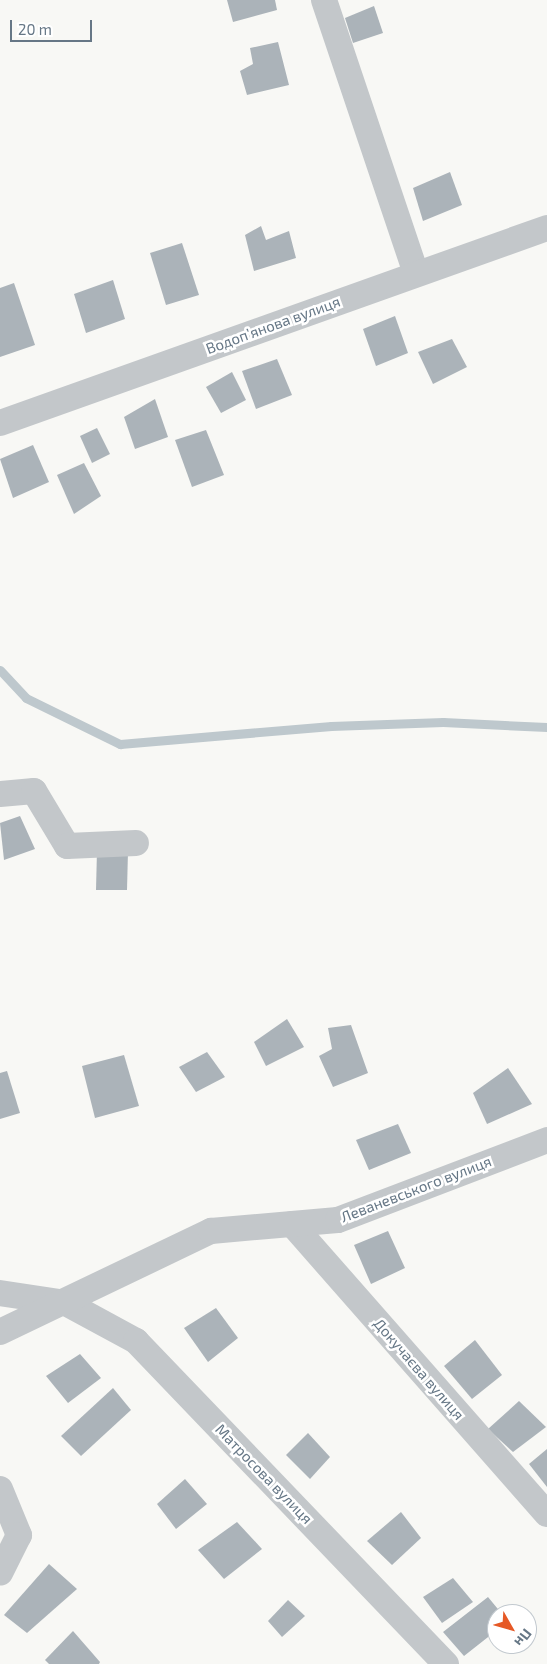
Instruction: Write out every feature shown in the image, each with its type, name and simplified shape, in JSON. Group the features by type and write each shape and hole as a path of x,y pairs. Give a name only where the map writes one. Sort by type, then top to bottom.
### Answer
{"street":[{"path":"324,0 416,274"},
{"name":"Водоп’янова вулиця","path":"0,423 547,228"},
{"path":"0,794 34,791 67,846 136,843"},
{"name":"Леваневського вулиця","path":"0,1332 66,1303 211,1231 338,1220 547,1140"},
{"name":"Докучаєва вулиця","path":"292,1224 547,1514"},
{"path":"0,1293 66,1303"},
{"name":"Матросова вулиця","path":"66,1303 136,1340 446,1664"},
{"path":"0,1489 19,1535 0,1573"}],"building":[{"path":"227,0 275,0 277,10 233,22"},
{"path":"374,6 383,33 353,43 345,18"},
{"path":"278,42 289,85 247,95 240,71 253,64 250,48"},
{"path":"450,172 462,205 423,221 413,188"},
{"path":"261,226 266,240 289,231 296,258 254,271 245,235"},
{"path":"182,243 199,295 166,305 150,253"},
{"path":"113,280 125,319 86,333 74,294"},
{"path":"14,283 35,345 0,357 0,288"},
{"path":"395,316 408,353 376,366 363,329"},
{"path":"452,339 467,367 433,384 418,352"},
{"path":"277,359 292,395 256,409 242,371"},
{"path":"232,372 246,400 221,413 206,387"},
{"path":"155,399 168,437 135,449 124,417"},
{"path":"97,428 110,454 92,463 80,436"},
{"path":"206,430 224,475 192,487 175,440"},
{"path":"33,445 49,482 13,498 0,459"},
{"path":"84,463 101,496 74,514 57,475"},
{"path":"20,816 35,849 4,860 0,823"},
{"path":"97,850 128,851 127,890 96,890"},
{"path":"287,1019 304,1047 266,1066 254,1042"},
{"path":"351,1025 368,1073 333,1087 319,1056 332,1049 328,1028"},
{"path":"207,1052 225,1077 196,1092 179,1067"},
{"path":"124,1055 139,1106 95,1118 82,1066"},
{"path":"508,1068 532,1104 487,1124 473,1093"},
{"path":"7,1071 20,1113 0,1119 0,1073"},
{"path":"398,1124 411,1153 369,1170 356,1140"},
{"path":"388,1231 405,1268 371,1284 354,1245"},
{"path":"216,1308 238,1338 208,1362 184,1328"},
{"path":"475,1340 502,1375 472,1399 444,1366"},
{"path":"80,1354 101,1378 68,1403 46,1376"},
{"path":"113,1388 131,1410 81,1456 61,1436"},
{"path":"519,1401 546,1427 513,1452 488,1429"},
{"path":"308,1433 330,1457 310,1479 286,1455"},
{"path":"547,1449 547,1487 529,1464"},
{"path":"185,1479 207,1504 176,1529 157,1504"},
{"path":"401,1512 421,1538 392,1565 367,1541"},
{"path":"237,1522 262,1549 224,1579 198,1550"},
{"path":"49,1564 77,1589 27,1633 4,1615"},
{"path":"453,1578 473,1602 442,1623 423,1597"},
{"path":"488,1597 494,1604 487,1604 487,1638 464,1656 443,1632"},
{"path":"288,1600 305,1616 282,1637 268,1621"},
{"path":"73,1631 100,1662 99,1664 49,1664 45,1660"}],"waterway":[{"path":"0,670 26,698 120,744 331,726 443,722 547,727"}]}
